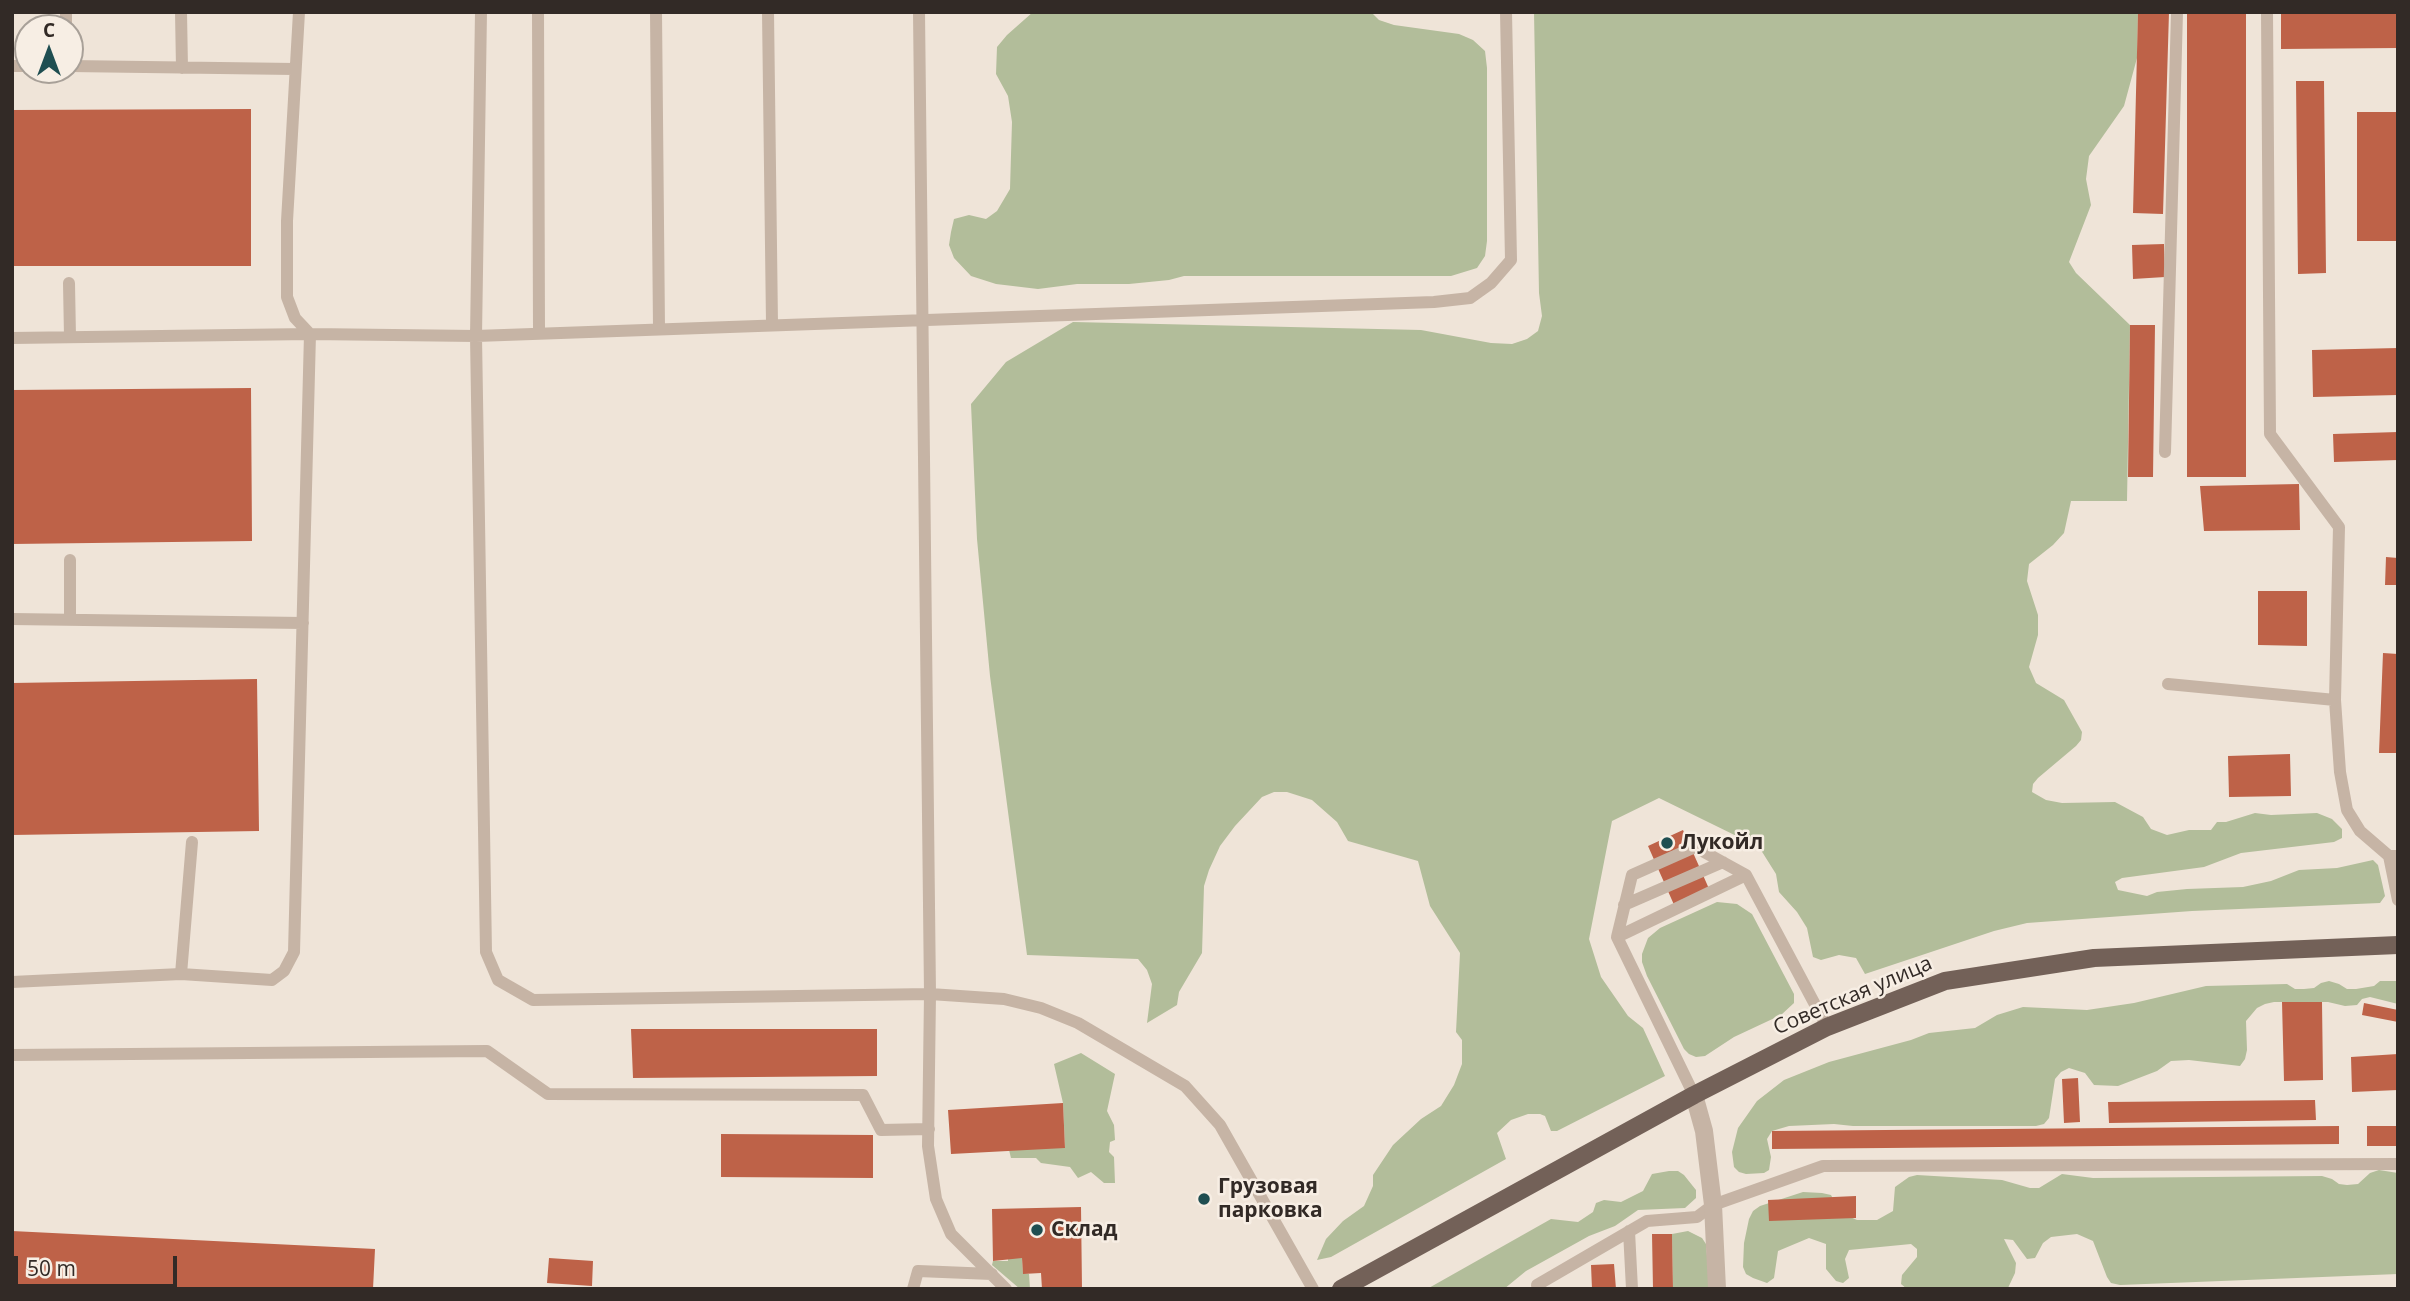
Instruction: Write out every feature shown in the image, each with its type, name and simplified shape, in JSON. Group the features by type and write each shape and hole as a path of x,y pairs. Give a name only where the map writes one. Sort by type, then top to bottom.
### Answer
{"main road":[{"name":"Советская улица","path":"1341,1289 1694,1095 1828,1027 1945,981 2094,958 2398,945"}],"street":[{"path":"1694,1095 1704,1131 1713,1205 1717,1289"}],"lane":[{"path":"181,12 182,68"},
{"path":"12,982 181,974 272,980 284,971 294,953 310,334 295,318 287,297 287,221 299,12"},
{"path":"481,12 476,336 486,952 498,980 533,1000 930,994 1004,999 1041,1008 1078,1023 1185,1086 1220,1125 1313,1289"},
{"path":"538,12 539,333"},
{"path":"656,12 659,328"},
{"path":"768,12 772,324"},
{"path":"919,12 930,994 928,1146 936,1199 951,1234 1006,1289"},
{"path":"12,338 310,334 476,336 922,318 1434,302 1470,298 1491,283 1511,260 1506,12"},
{"path":"2165,452 2177,12"},
{"path":"2267,12 2270,433 2339,527 2335,700 2340,772 2347,810 2360,831 2393,856 2398,900"},
{"path":"84,66 295,69"},
{"path":"69,283 69,337"},
{"path":"69,560 69,620"},
{"path":"12,619 303,622"},
{"path":"2168,684 2335,700"},
{"path":"181,974 192,842"},
{"path":"1694,1095 1617,937 1632,875 1695,847 1746,876 1828,1027"},
{"path":"1624,905 1723,862"},
{"path":"1617,937 1746,876"},
{"path":"12,1055 487,1051 548,1094 863,1095 881,1130 929,1129"},
{"path":"1537,1285 1647,1221 1697,1217 1713,1205 1823,1166 2398,1164"},
{"path":"1629,1231 1632,1289"},
{"path":"914,1289 918,1271 992,1274"}],"green space":[{"path":"1033,12 1371,12 1379,20 1394,25 1459,34 1473,40 1485,51 1487,68 1485,256 1477,268 1451,276 1184,276 1129,284 1077,284 1038,289 996,284 971,276 954,258 949,245 954,219 969,215 986,219 997,211 1010,189 1012,122 1008,96 996,74 997,47"},
{"path":"1534,12 2138,12 2137,58 2124,106 2089,156 2086,179 2091,205 2069,262 2076,273 2130,325 2127,501 2071,501 2064,533 2029,564 2027,581 2038,615 2038,635 2029,667 2036,683 2064,700 2082,732 2081,740 2076,746 2033,784 2032,792 2046,800 2062,803 2115,802 2143,817 2151,829 2167,835 2189,830 2211,830 2217,822 2255,813 2317,813 2332,819 2342,829 2342,838 2334,842 2241,853 2204,867 2122,878 2115,882 2118,890 2147,896 2157,892 2187,889 2243,887 2271,881 2299,870 2337,868 2373,860 2378,865 2385,896 2380,903 2192,911 2027,923 1994,931 1865,974 1856,958 1839,955 1821,960 1813,957 1807,928 1779,892 1776,874 1759,847 1659,798 1612,821 1589,939 1601,977 1628,1016 1643,1028 1665,1076 1557,1131 1551,1131 1545,1116 1540,1114 1528,1114 1511,1120 1497,1133 1506,1159 1331,1257 1317,1260 1326,1239 1343,1221 1364,1206 1373,1186 1373,1175 1393,1145 1421,1119 1441,1106 1454,1085 1462,1064 1462,1040 1456,1032 1460,953 1430,906 1418,861 1348,841 1337,822 1312,800 1287,792 1274,792 1262,797 1235,826 1220,846 1209,870 1204,886 1202,953 1179,992 1177,1005 1147,1023 1152,984 1147,970 1138,959 1027,955 990,676 977,539 971,404 1006,362 1073,322 1421,330 1491,343 1512,344 1527,339 1538,331 1542,316 1539,293"},
{"path":"1717,902 1737,904 1752,914 1794,994 1794,1003 1781,1015 1734,1037 1705,1056 1696,1057 1684,1049 1647,976 1642,954 1648,938 1660,928"},
{"path":"2329,981 2347,989 2356,989 2374,986 2380,981 2398,981 2398,1004 2370,997 2362,999 2357,1005 2345,1006 2328,1002 2265,1004 2257,1008 2246,1021 2247,1050 2240,1066 2189,1060 2171,1061 2157,1071 2118,1086 2094,1085 2085,1073 2069,1068 2055,1079 2049,1118 2044,1124 2036,1126 1789,1126 1772,1131 1767,1139 1771,1157 1769,1170 1746,1174 1734,1167 1732,1152 1738,1128 1757,1101 1784,1080 1829,1062 1929,1033 1975,1028 1997,1015 2023,1007 2087,1010 2134,1003 2206,986 2287,984 2295,989 2304,989"},
{"path":"1081,1053 1115,1074 1107,1111 1114,1125 1115,1140 1110,1142 1109,1152 1114,1157 1115,1183 1104,1183 1091,1172 1078,1178 1070,1167 1041,1163 1036,1158 1011,1158 1009,1150 1065,1147 1063,1103 1054,1064"},
{"path":"2379,1170 2398,1173 2398,1274 2120,1285 2111,1283 2107,1277 2093,1241 2077,1234 2051,1237 2043,1243 2035,1258 2027,1259 2013,1240 2004,1239 2016,1263 2008,1288 1907,1289 1901,1284 1902,1275 1917,1257 1917,1249 1911,1244 1849,1250 1845,1259 1849,1278 1843,1283 1836,1281 1826,1269 1826,1244 1809,1238 1778,1251 1774,1278 1767,1283 1746,1274 1743,1267 1744,1243 1753,1211 1760,1206 1803,1192 1831,1195 1841,1213 1857,1220 1877,1220 1893,1211 1895,1187 1917,1175 2002,1180 2030,1188 2039,1188 2062,1174 2093,1178 2322,1176 2347,1185 2358,1184 2370,1173"},
{"path":"1678,1171 1684,1175 1696,1190 1696,1198 1685,1208 1638,1210 1615,1226 1589,1236 1526,1271 1504,1289 1427,1289 1551,1219 1578,1222 1593,1212 1596,1203 1604,1200 1621,1202 1643,1191 1652,1174"},
{"path":"1688,1231 1702,1238 1706,1244 1710,1289 1673,1289 1672,1234"},
{"path":"1008,1258 1022,1258 1023,1273 1029,1274 1030,1289 1020,1289 992,1265 993,1261 1008,1261"}],"building":[{"path":"2138,12 2169,12 2163,214 2133,213"},
{"path":"2187,12 2246,12 2246,477 2187,477"},
{"path":"2281,12 2398,12 2398,48 2281,49"},
{"path":"2296,81 2324,81 2326,273 2298,274"},
{"path":"251,109 251,266 12,266 12,110"},
{"path":"2357,112 2398,112 2398,241 2357,241"},
{"path":"2164,244 2165,277 2133,279 2132,245"},
{"path":"2130,325 2155,325 2153,477 2128,477"},
{"path":"2398,348 2398,395 2313,397 2312,350"},
{"path":"251,388 252,541 12,544 12,390"},
{"path":"2398,432 2398,460 2334,462 2333,434"},
{"path":"2299,484 2300,530 2204,531 2200,486"},
{"path":"2386,557 2398,558 2398,585 2385,585"},
{"path":"2258,591 2307,591 2307,646 2258,645"},
{"path":"2383,653 2398,654 2398,753 2379,753"},
{"path":"257,679 259,831 12,835 12,683"},
{"path":"2290,754 2291,796 2229,797 2228,756"},
{"path":"1683,830 1710,891 1675,907 1648,846"},
{"path":"2282,1002 2322,1002 2323,1080 2284,1081"},
{"path":"2364,1003 2398,1010 2398,1022 2362,1015"},
{"path":"631,1029 877,1029 877,1076 633,1078"},
{"path":"2398,1054 2398,1090 2352,1092 2351,1057"},
{"path":"2078,1078 2080,1122 2064,1123 2062,1079"},
{"path":"2315,1100 2316,1120 2109,1123 2108,1102"},
{"path":"1063,1103 1065,1148 951,1154 948,1110"},
{"path":"2339,1126 2339,1144 1772,1149 1772,1131"},
{"path":"2367,1126 2398,1126 2398,1146 2367,1146"},
{"path":"721,1134 873,1135 873,1178 721,1177"},
{"path":"1856,1196 1856,1218 1769,1221 1768,1200"},
{"name":"Склад","path":"1081,1207 1082,1289 1042,1289 1041,1273 1023,1274 1022,1258 993,1261 992,1209"},
{"path":"12,1231 375,1249 373,1289 12,1289"},
{"path":"1652,1234 1672,1234 1673,1289 1653,1289"},
{"path":"549,1258 593,1261 592,1286 547,1283"},
{"path":"1614,1264 1616,1289 1592,1289 1591,1265"}],"place":[{"name":"Лукойл","path":"1667,843"},
{"name":"Грузовая парковка","path":"1204,1199"},
{"name":"Склад","path":"1037,1230"}]}
